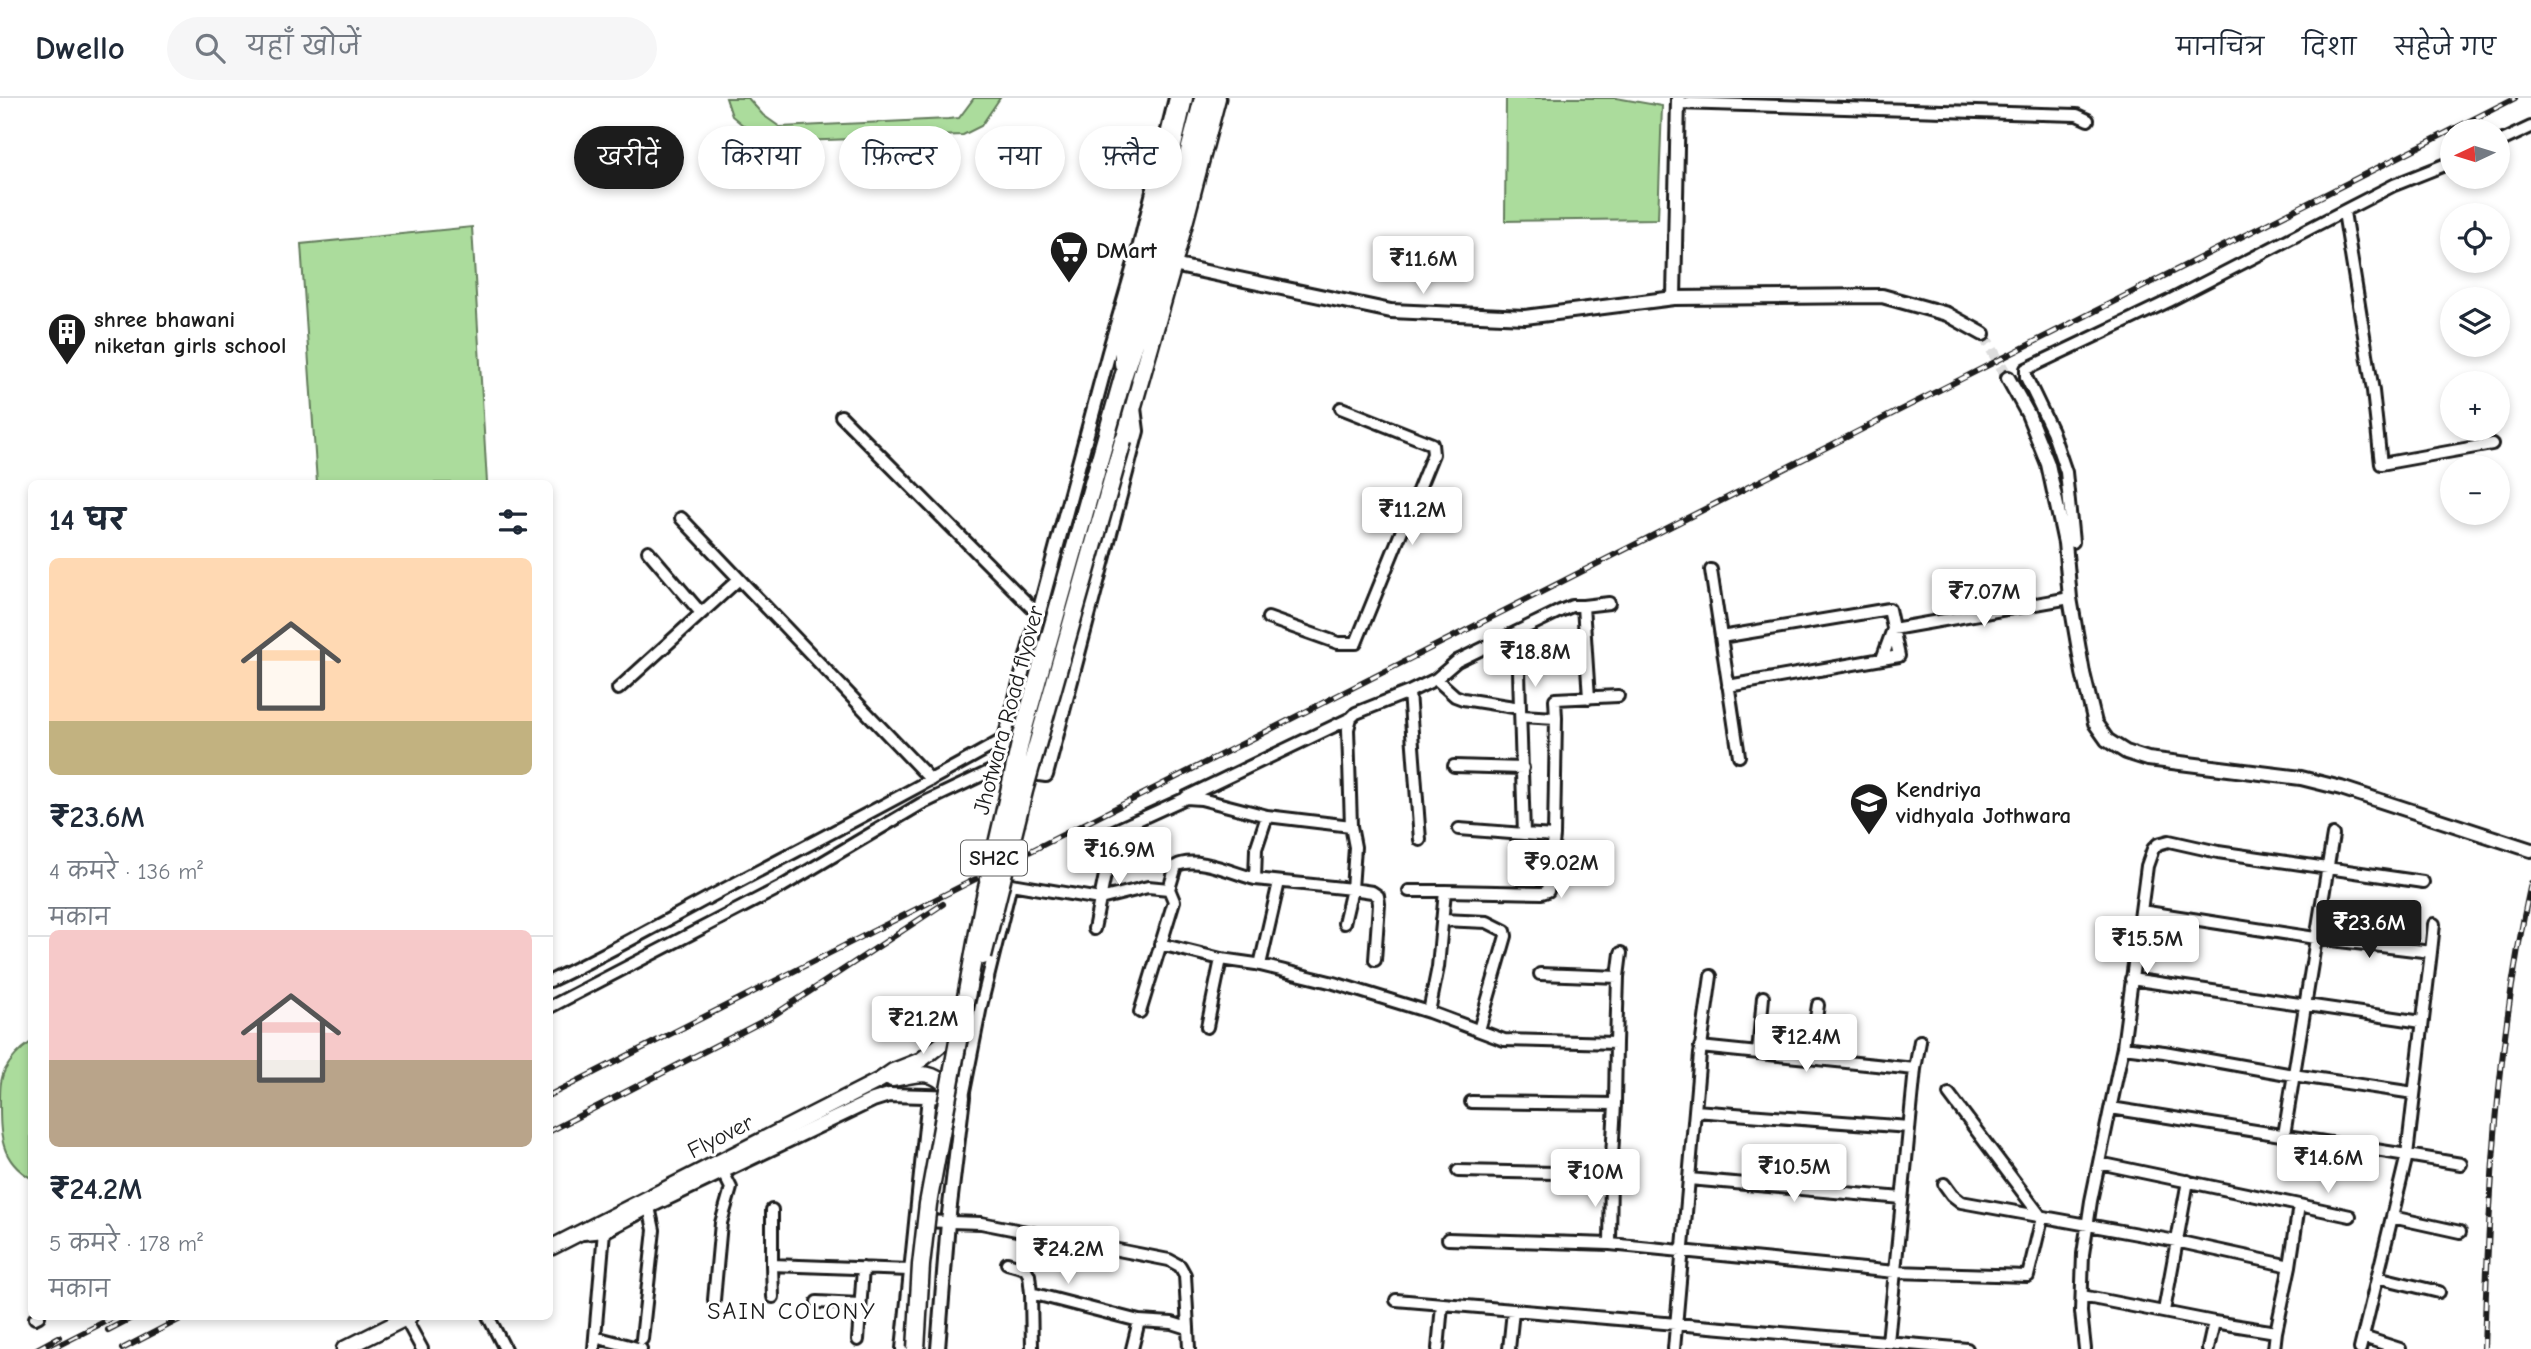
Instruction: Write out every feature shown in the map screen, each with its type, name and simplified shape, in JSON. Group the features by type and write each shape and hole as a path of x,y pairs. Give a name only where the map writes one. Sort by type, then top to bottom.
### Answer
{"main road":[{"name":"Jhotwara Road flyover","path":"1123,377 1123,341 1151,245 1184,98"},
{"name":"Jhotwara Road flyover","path":"916,1349 928,1204 983,905 1022,735 1123,377 1157,273 1203,98"},
{"name":"Jhotwara Road flyover","path":"924,1349 930,1260 939,1194 982,958 1024,791 1173,265 1217,98"},
{"name":"Flyover","path":"553,1246 606,1224 894,1071 921,1060 959,1030"},
{"name":"Flyover","path":"880,1080 929,1073 949,1088"},
{"path":"344,1349 402,1320"}],"street":[{"path":"997,768 1139,249 1176,98"},
{"path":"1674,298 1677,101 2077,115 2088,120"},
{"path":"2510,137 2531,127"},
{"path":"2073,542 2066,472 2052,431 2026,377 2026,369 2169,301 2394,185 2440,167"},
{"path":"2344,212 2373,391 2381,464 2492,444"},
{"path":"1173,265 1391,311 1525,317 1674,298 1882,296 1947,314 1983,334"},
{"path":"2008,378 2028,414 2049,464 2065,543 2070,598 2082,673 2095,723 2107,740 2126,752 2148,759 2301,778 2341,788 2531,850"},
{"path":"553,1005 780,887 921,804 997,768 1046,775 1137,431 1133,404"},
{"path":"1268,618 1338,643 1356,643 1433,454 1432,444 1340,408"},
{"path":"841,416 1038,614"},
{"path":"681,518 931,780"},
{"path":"648,551 701,613"},
{"path":"1711,570 1739,756"},
{"path":"618,689 739,579"},
{"path":"1893,629 2070,598"},
{"path":"1085,844 1186,798 1351,718 1356,713 1436,679 1457,662 1560,611 1609,603"},
{"path":"1583,606 1590,698"},
{"path":"1721,637 1889,609 1899,656 1728,686"},
{"path":"1519,670 1524,834"},
{"path":"1436,679 1455,696 1463,699 1556,718"},
{"path":"1409,692 1420,840"},
{"path":"1409,891 1548,891 1553,835 1555,699 1618,696"},
{"path":"1343,923 1352,889 1355,847 1351,826 1348,729 1351,718"},
{"path":"553,980 1006,738"},
{"path":"1454,766 1522,768"},
{"path":"912,790 921,804"},
{"path":"1186,798 1201,799 1267,816 1351,826"},
{"path":"1255,879 1256,849 1267,816"},
{"path":"1459,829 1553,835"},
{"path":"2284,1135 2333,835"},
{"path":"2085,1349 2083,1254 2123,1047 2147,866 2153,849 2158,844 2169,841 2218,852 2423,882"},
{"path":"1094,929 1105,875 1111,867 1151,850"},
{"path":"1140,1013 1174,901 1169,889 1176,866 1184,862 1195,862 1255,879 1372,892 1378,896 1380,904 1375,960"},
{"path":"1260,965 1279,882"},
{"path":"938,1349 948,1222 963,1097 981,1006 1011,884 1100,899 1148,887 1169,889"},
{"path":"1429,1012 1438,967 1445,891"},
{"path":"2141,911 2315,938 2431,952"},
{"path":"1442,920 1487,922 1505,931 1506,936 1479,1030"},
{"path":"2360,1349 2407,1155 2434,924"},
{"path":"1160,944 1334,983 1429,1012 1504,1040 1616,1043"},
{"path":"1610,1244 1621,953"},
{"path":"1207,1027 1221,959"},
{"path":"1541,974 1618,977"},
{"path":"1674,1349 1700,1047 1711,976"},
{"path":"2131,979 2422,1023"},
{"path":"1758,1053 1763,997"},
{"path":"1810,1058 1818,1005"},
{"path":"1888,1342 1920,1041"},
{"path":"1700,1047 1915,1069"},
{"path":"2123,1047 2414,1093"},
{"path":"1949,1094 2042,1218"},
{"path":"649,1208 654,1230 642,1344 594,1343 606,1224 649,1208 873,1100 889,1095 963,1097"},
{"path":"903,1349 929,1097"},
{"path":"1471,1102 1615,1104"},
{"path":"2111,1108 2461,1164"},
{"path":"1695,1111 1909,1127"},
{"path":"2099,1163 2350,1216"},
{"path":"1458,1171 1611,1174"},
{"path":"714,1300 721,1223 731,1188 723,1172"},
{"path":"1689,1179 1902,1198"},
{"path":"2164,1311 2188,1181"},
{"path":"1944,1184 1961,1202 2176,1241 2290,1266"},
{"path":"2274,1349 2299,1205"},
{"path":"772,1210 773,1297"},
{"path":"2392,1217 2460,1232"},
{"path":"1448,1239 1610,1244 1895,1272 2028,1276 2042,1218"},
{"path":"915,1220 981,1223 1170,1260 1180,1266 1185,1275 1189,1349"},
{"path":"1007,1263 1025,1268 1029,1275 1032,1349"},
{"path":"772,1265 910,1270"},
{"path":"858,1340 863,1268"},
{"path":"2377,1277 2439,1292"},
{"path":"1031,1293 1139,1321 1172,1323 1188,1328"},
{"path":"2082,1296 2276,1332"},
{"path":"1396,1300 1968,1349"},
{"path":"817,1302 860,1304"},
{"path":"1438,1349 1442,1305"},
{"path":"1508,1349 1513,1311"},
{"path":"409,1320 422,1349"},
{"path":"490,1320 505,1349"},
{"path":"1132,1349 1139,1321"},
{"path":"2208,1349 2214,1322"},
{"path":"1814,1349 1815,1336"},
{"path":"2363,1337 2400,1349"}],"green space":[{"path":"726,98 748,98 763,115 779,126 744,126 732,116"},
{"path":"974,98 1000,98 981,126 975,126 975,129 963,135 961,126 839,126 839,140 825,140 825,126 800,126 959,118"},
{"path":"1506,98 1616,98 1662,106 1658,219 1505,221"},
{"path":"472,227 487,480 317,480 301,244"},
{"path":"28,1044 28,1176 8,1155 0,1125 1,1081 16,1054"}],"tunnel":[{"path":"1983,334 2008,378"}],"railway":[{"path":"553,1093 2515,98"},
{"path":"2484,1349 2497,1115 2510,998 2531,883"},
{"path":"553,1129 771,1017 943,904"},
{"path":"51,1349 108,1320"},
{"path":"108,1330 127,1320"},
{"path":"122,1349 178,1320"},
{"path":"37,1349 59,1337"}],"place":[{"name":"DMart","path":"1069,284"},
{"name":"shree bhawani niketan girls school","path":"67,366"},
{"name":"Kendriya vidhyala Jothwara","path":"1869,836"}],"district":[{"name":"SAIN COLONY","path":"792,1311"}]}
